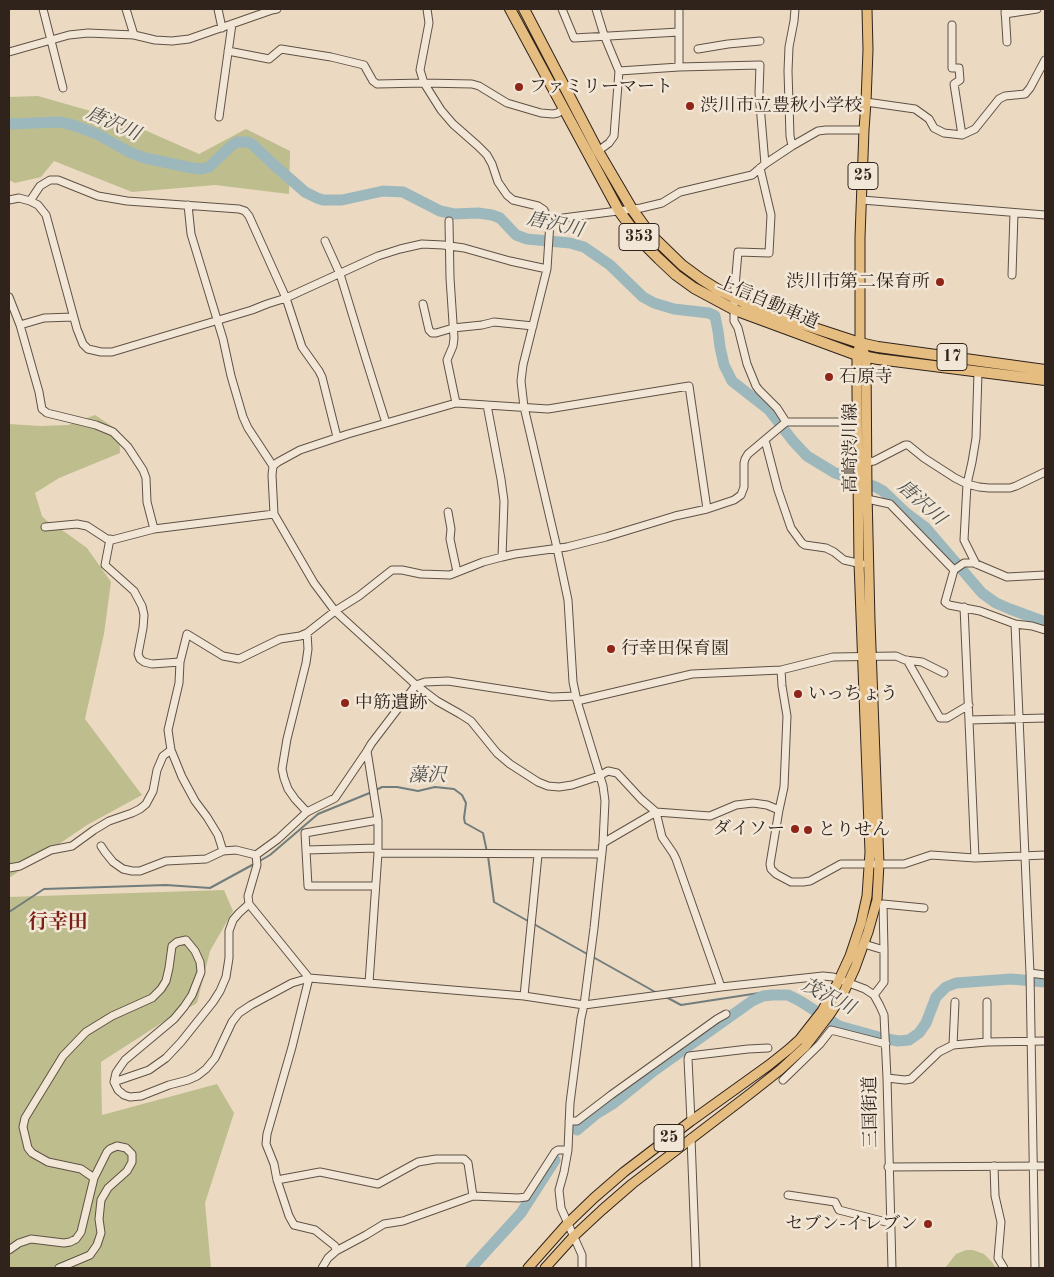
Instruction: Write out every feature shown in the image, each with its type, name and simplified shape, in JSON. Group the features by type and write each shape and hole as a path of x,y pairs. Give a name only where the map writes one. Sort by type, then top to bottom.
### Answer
{"highway":[{"name":"上信自動車道","path":"510,9 619,211 642,242 676,275 694,288 734,310 862,356 1045,380"},
{"name":"上信自動車道","path":"524,9 598,151 632,209 650,234 682,265 709,284 749,305 878,348 1045,370"}],"main road":[{"name":"25","path":"860,343 860,237 868,50 867,9"},
{"name":"高崎渋川線","path":"860,343 867,462 862,476"},
{"name":"高崎渋川線","path":"862,356 857,422 870,567 867,656 870,864"},
{"name":"高崎渋川線","path":"864,494 859,563 867,656 880,864"},
{"name":"25","path":"844,980 863,917 870,864"},
{"name":"25","path":"545,1268 574,1236 632,1184 780,1070 805,1047 864,944 877,900 880,864"},
{"name":"25","path":"528,1268 594,1198 624,1172 789,1049 823,1016"}],"street":[{"path":"43,9 63,88"},
{"path":"126,9 134,35"},
{"path":"218,9 222,28"},
{"path":"9,52 69,35 134,35 155,40 172,41 189,39 278,9"},
{"path":"427,9 429,23 420,70 424,83 441,110 453,124 487,155 498,182 507,195 513,200 538,206 544,210 550,222 547,269 523,365 521,381 524,407 568,600 573,682 576,699 603,786 605,806 604,843 581,1018 569,1121 568,1150 559,1190 560,1208 582,1255 582,1268"},
{"path":"562,9 574,38 678,32"},
{"path":"596,9 604,35 619,70 614,136 609,143 598,151"},
{"path":"678,9 679,67"},
{"path":"792,146 788,71 789,47 795,9"},
{"path":"1007,42 1005,11 1037,9"},
{"path":"219,116 232,24"},
{"path":"952,25 952,68 959,68 960,80 954,84 962,135"},
{"path":"698,49 760,41"},
{"path":"228,51 269,59 281,49 331,57 359,63 364,66 373,82 377,84 472,84 480,86 507,103 541,113 558,113 564,108"},
{"path":"866,102 914,109 929,119 934,128 944,134 962,135 975,129 999,99 1005,96 1025,94 1045,60"},
{"path":"619,70 760,65 759,93 763,166 771,214 769,253 738,252 734,322 738,328 747,364 756,386 777,408 786,422"},
{"path":"550,222 563,218 641,208 662,203 680,192 752,175 792,146 818,131 864,130"},
{"path":"30,201 40,186 50,180 58,180 98,196 127,201 245,211 286,298 302,348 322,376 337,437"},
{"path":"9,200 19,198 30,201 38,205 46,215 73,317 83,344 88,349 101,352 112,352 252,310 286,298 378,256 422,244 464,248 547,269"},
{"path":"862,200 1045,215"},
{"path":"188,205 191,234 224,339 242,417 273,466 274,514 314,583 335,611 416,685 437,701 471,721 497,753 538,782 548,786 559,787 572,785 608,771 617,772 641,799 656,812 662,838 676,859 721,987"},
{"path":"1012,275 1014,213"},
{"path":"448,221 453,346 447,360 456,403"},
{"path":"325,241 340,274 386,423"},
{"path":"9,297 20,325 42,409 46,413 96,425 113,432 128,447 146,478 147,502 154,529"},
{"path":"423,304 429,330 436,333 453,328 494,322 533,326"},
{"path":"20,325 44,318 73,317"},
{"path":"976,564 964,540 967,484 976,438 978,372"},
{"path":"273,466 300,450 337,437 456,403 548,410 689,386 706,508"},
{"path":"487,405 504,501 502,557"},
{"path":"223,850 218,835 195,801 182,777 171,750 168,730 187,634 223,656 239,659 280,639 307,633 392,570 450,575 483,562 502,557 567,547 734,500 741,495 744,487 745,459 748,454 786,422 857,422"},
{"path":"765,440 778,490 791,528 802,543 826,548 844,560 870,567"},
{"path":"867,462 874,461 908,445 955,478 978,487 1010,488 1045,472"},
{"path":"864,494 890,504 954,570"},
{"path":"448,512 451,529 450,539 457,572"},
{"path":"45,527 77,524 87,526 110,539 154,529 274,514"},
{"path":"110,539 104,565 134,591 142,606 144,615 138,654 140,659 152,664 180,662"},
{"path":"1045,575 1007,577 976,564 964,563 954,570 945,602 949,605 980,611 1015,624 1045,630"},
{"path":"964,608 975,858"},
{"path":"1015,624 1030,974 1035,1268"},
{"path":"307,633 308,649 306,662 287,739 282,769 288,788 307,812"},
{"path":"256,855 278,839 307,812 335,798 371,744 416,685 425,682 448,681 576,699 692,674 781,670 834,657 896,656 922,662 944,673"},
{"path":"907,660 940,718 947,718 969,705"},
{"path":"781,670 787,716 784,787 770,864 771,869 776,874 792,882 804,882 810,881 841,864 904,864 931,855 975,858 1045,855"},
{"path":"969,720 1045,718"},
{"path":"9,868 20,866 52,850 72,846 109,821 140,809 146,804 153,791 157,770 163,756 171,750"},
{"path":"367,751 378,820 378,851 369,982"},
{"path":"604,843 656,812 710,816 736,805 753,803 767,805 779,810"},
{"path":"376,886 308,886 305,833 378,820"},
{"path":"101,846 113,862 132,872 140,871 166,861 206,859 223,850 236,850 256,855"},
{"path":"306,850 538,855 602,854"},
{"path":"256,855 257,865 248,896 249,904 309,978"},
{"path":"524,996 538,855"},
{"path":"114,1082 149,1070 166,1058 213,1002 226,976 230,931 233,920 249,904"},
{"path":"94,1178 81,1169 48,1162 32,1153 28,1148 23,1127 25,1118 63,1056 86,1032 112,1016 152,998 162,989 166,981 172,946 177,942 186,940 195,951 200,962 201,972 192,995 174,1019 125,1060 116,1073 114,1082 118,1090 130,1097 146,1094 196,1076 206,1069 215,1058 232,1022 240,1013 292,983 309,978 524,996 584,1005 823,976 844,980 874,995 884,982 883,904 924,908"},
{"path":"864,944 884,950"},
{"path":"1030,974 1045,975"},
{"path":"309,978 292,1047 267,1134 266,1144 274,1164 277,1180 289,1216 294,1225 315,1230 334,1246 336,1251"},
{"name":"三国街道","path":"874,995 884,1015 886,1044 892,1268"},
{"path":"953,1045 955,1002"},
{"path":"987,1002 987,1042"},
{"path":"569,1121 576,1121 726,1014"},
{"path":"783,1080 832,1030 886,1044"},
{"path":"887,1078 905,1080 911,1078 939,1052 953,1045 987,1042 1045,1041"},
{"path":"691,1121 689,1056 748,1048 768,1048"},
{"path":"691,1138 696,1268"},
{"path":"9,1250 19,1243 31,1239 64,1243 76,1238 81,1232 94,1178 107,1152 117,1146 126,1148 132,1154 130,1166 108,1188 101,1200 99,1219 101,1233 97,1245 90,1255 59,1268"},
{"path":"322,1268 328,1258 336,1251 384,1224 403,1221 472,1196 526,1197 555,1152 558,1150 568,1150"},
{"path":"277,1180 320,1172 378,1184 418,1162 464,1158 468,1163 472,1196"},
{"path":"994,1166 995,1196 1001,1222 998,1258 1004,1268"},
{"path":"888,1167 1045,1166"},
{"path":"788,1195 835,1202 839,1210 890,1223"}],"shaded area":[{"path":"38,96 122,120 199,154 246,129 290,151 289,194 215,185 132,192 54,161 41,177 15,183 9,180 9,97"},
{"path":"95,415 119,431 120,453 59,478 35,493 42,516 87,548 111,582 104,634 85,719 142,795 87,825 9,878 9,424 68,425"},
{"path":"224,890 233,911 210,951 197,1003 163,1022 101,1062 102,1115 217,1084 234,1113 205,1203 211,1268 9,1268 9,897"},
{"path":"966,1250 973,1250 984,1254 996,1268 945,1268 956,1254"}],"waterway":[{"name":"唐沢川","path":"9,124 59,122 73,125 97,134 129,152 145,158 201,169 209,167 237,142 248,142 305,192 323,200 342,200 383,191 403,192 440,211 454,214 478,213 500,218 516,235 527,239 570,243 584,247 610,265 643,297 654,303 674,309 709,313 715,316 724,365 732,381 769,410 807,456 835,473 883,491 906,513 926,528 982,593 996,603 1045,622"},
{"name":"藻沢","path":"376,790 382,787 397,787 418,791 435,787 454,789 462,795 466,803 465,823 483,833 487,852"},
{"name":"藻沢","path":"258,862 270,855 318,814 372,792"},
{"name":"藻沢","path":"488,856 494,902 528,921"},
{"name":"藻沢","path":"9,912 44,889 166,885 210,888 254,864"},
{"name":"藻沢","path":"532,923 589,955"},
{"name":"藻沢","path":"593,957 657,993"},
{"name":"茂沢川","path":"577,1130 655,1070 752,1001 763,996 788,995 839,1026 898,1041 909,1040 919,1033 926,1023 936,997 946,987 956,983 1011,979 1045,982"},
{"name":"藻沢","path":"666,997 681,1005 759,993 763,996"},
{"name":"茂沢川","path":"471,1268 521,1213 555,1160"}],"place":[{"name":"ファミリーマート","path":"519,87"},
{"name":"渋川市立豊秋小学校","path":"690,106"},
{"name":"渋川市第二保育所","path":"940,282"},
{"name":"石原寺","path":"829,377"},
{"name":"行幸田保育園","path":"611,649"},
{"name":"いっちょう","path":"798,694"},
{"name":"中筋遺跡","path":"345,703"},
{"name":"ダイソー","path":"795,829"},
{"name":"とりせん","path":"808,830"},
{"name":"セブン-イレブン","path":"928,1224"}],"district":[{"name":"行幸田","path":"58,923"}]}
